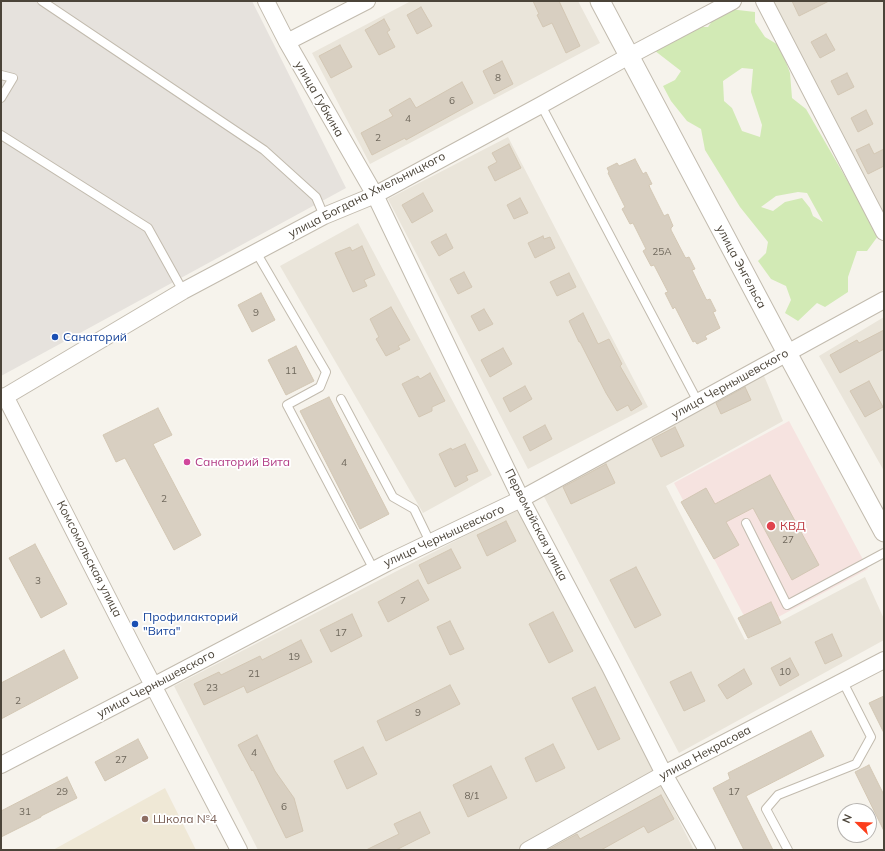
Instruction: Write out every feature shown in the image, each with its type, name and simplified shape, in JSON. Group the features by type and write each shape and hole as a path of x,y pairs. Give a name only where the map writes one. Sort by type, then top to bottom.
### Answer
{"street":[{"name":"улица Губкина","path":"266,1 286,42 374,195"},
{"path":"286,42 367,1"},
{"name":"улица Энгельса","path":"600,1 786,353 884,532"},
{"name":"улица Богдана Хмельницкого","path":"3,397 183,291 324,216 374,195 733,1"},
{"path":"764,1 884,232"},
{"name":"Первомайская улица","path":"374,195 522,499 664,774 707,850"},
{"name":"улица Чернышевского","path":"1,765 374,570 522,499 884,300"},
{"name":"Комсомольская улица","path":"3,397 239,850"},
{"name":"улица Некрасова","path":"528,850 664,774 884,660"}],"lane":[{"path":"42,1 264,150 316,197 324,216"},
{"path":"1,75 13,78 1,98"},
{"path":"541,105 698,402"},
{"path":"1,135 148,228 183,291"},
{"path":"256,252 326,372 320,387 287,405 374,570"},
{"path":"341,398 393,497 414,510 430,542"},
{"path":"746,523 787,605 884,553"},
{"path":"788,850 766,808 778,795 856,764 871,736 843,682"}],"shaded area":[{"path":"1,1 252,1 346,188 1,376"},
{"path":"411,1 578,1 600,43 370,164 312,53"},
{"path":"771,1 884,1 884,218"},
{"path":"508,137 648,407 528,469 388,199"},
{"path":"358,223 492,475 423,513 280,266"},
{"path":"884,317 884,471 819,356"},
{"path":"762,371 783,421 666,486 745,640 865,577 884,619 884,640 679,753 540,489"},
{"name":"КВД","path":"789,421 868,569 752,631 674,483"},
{"path":"519,508 694,850 258,850 174,686"},
{"name":"Школа №4","path":"165,788 196,850 53,850"}],"green space":[{"path":"721,8 755,12 755,22 765,37 780,46 790,73 792,98 806,109 878,236 867,251 857,251 848,277 848,292 825,307 817,303 798,321 785,313 791,300 786,286 771,279 758,261 766,253 768,242 740,207 705,150 701,129 687,121 671,101 663,86 675,80 681,71 650,47 659,31 708,27","holes":["742,68 753,69 751,92 762,125 760,137 742,131 732,108 724,101 723,81","798,192 807,193 823,222 813,216 810,208 802,198 785,202 773,211 761,207 776,196"]}],"building":[{"path":"533,1 559,1 580,46 566,53 552,23 543,27 537,15 539,14"},
{"path":"792,1 829,1 799,16"},
{"path":"421,7 432,26 417,34 407,15"},
{"path":"384,19 390,30 387,32 395,47 379,55 365,30"},
{"path":"826,34 835,50 820,58 811,42"},
{"path":"340,45 352,67 331,78 319,56"},
{"path":"502,61 513,84 494,94 483,71"},
{"path":"847,73 854,87 838,95 831,81"},
{"path":"462,82 473,103 406,140 405,138 372,155 361,133 393,116 389,110 410,98 416,108"},
{"path":"866,110 873,124 858,132 851,118"},
{"path":"509,144 521,168 495,181 488,167 497,162 492,153"},
{"path":"869,144 874,154 884,149 884,166 868,174 856,150"},
{"path":"635,159 643,174 646,172 652,184 649,185 650,188 664,216 668,214 673,226 671,230 685,257 689,257 695,269 692,270 706,299 710,299 716,311 713,312 720,328 705,336 707,339 697,344 695,341 693,342 675,307 673,309 665,293 668,292 654,265 651,266 643,251 646,249 633,223 630,224 622,209 625,207 608,173 607,168 617,163 619,166"},
{"path":"423,193 433,211 412,223 402,205"},
{"path":"520,198 528,213 514,219 507,205"},
{"path":"446,234 453,248 439,256 431,242"},
{"path":"543,236 544,239 550,237 555,248 535,258 528,243"},
{"path":"362,246 375,275 364,280 367,286 353,292 335,253 350,247 352,251"},
{"path":"464,272 472,287 458,294 450,279"},
{"path":"569,273 576,287 557,296 550,282"},
{"path":"261,293 275,320 252,332 238,305"},
{"path":"391,307 410,340 398,346 400,349 386,356 376,339 379,337 370,319"},
{"path":"484,309 493,324 479,331 471,316"},
{"path":"583,313 598,344 609,339 622,364 620,366 642,404 631,411 628,405 617,411 579,342 569,321"},
{"path":"884,330 884,349 840,373 830,355 857,340 859,343"},
{"path":"296,346 314,381 286,395 268,360"},
{"path":"503,348 512,364 490,377 481,360"},
{"path":"430,373 445,401 432,407 432,411 419,417 402,384 418,376 420,379"},
{"path":"869,381 883,407 865,417 850,391"},
{"path":"525,386 532,399 510,412 503,398"},
{"path":"745,387 751,400 721,414 716,403"},
{"path":"329,397 389,514 360,529 300,411"},
{"path":"158,408 172,435 153,444 201,535 174,550 125,458 116,462 103,435"},
{"path":"545,425 552,439 530,451 523,437"},
{"path":"675,427 684,446 661,457 652,439"},
{"path":"465,444 478,471 466,476 468,480 455,487 439,454 451,448 452,450"},
{"path":"606,464 615,483 571,504 563,487"},
{"path":"770,475 819,565 792,580 753,508 726,522 739,545 714,559 681,502 706,488 715,504"},
{"path":"506,521 516,541 487,556 477,535"},
{"path":"35,544 67,604 41,618 9,558"},
{"path":"451,549 461,568 428,584 419,565"},
{"path":"636,567 661,615 635,628 610,580"},
{"path":"418,580 429,600 388,622 378,602"},
{"path":"771,602 781,623 748,638 738,618"},
{"path":"553,612 573,651 549,663 529,624"},
{"path":"352,614 362,636 331,652 320,630"},
{"path":"450,621 464,649 450,655 437,627"},
{"path":"832,634 842,656 825,664 815,642"},
{"path":"301,640 312,662 247,693 244,686 204,705 194,684 219,672 221,675 260,656 262,660"},
{"path":"64,650 78,678 1,719 1,683"},
{"path":"790,658 799,675 780,686 771,668"},
{"path":"744,669 752,684 727,699 718,685"},
{"path":"691,672 705,701 684,711 670,682"},
{"path":"450,685 460,704 386,741 377,721"},
{"path":"595,687 620,739 598,750 572,698"},
{"path":"884,696 884,733 869,703"},
{"path":"811,731 824,756 746,796 773,850 744,850 713,788 730,779 728,773"},
{"path":"257,735 275,771 294,798 303,831 286,838 253,770 252,771 238,745"},
{"path":"138,739 148,758 105,781 95,762"},
{"path":"553,744 565,768 536,782 525,758"},
{"path":"363,747 377,774 347,789 334,761"},
{"path":"869,765 884,795 884,831 877,817 877,803 870,803 855,772"},
{"path":"491,766 507,798 468,817 453,785"},
{"path":"67,777 77,798 1,837 1,811"},
{"path":"661,795 674,819 648,833 644,826 601,850 548,850 577,834 580,839"},
{"path":"420,812 430,833 396,850 366,850 399,834 394,824"}],"place":[{"name":"Санаторий","path":"55,337"},
{"name":"Санаторий Вита","path":"187,462"},
{"name":"КВД","path":"771,526"},
{"name":"Профилакторий \"Вита\"","path":"135,624"},
{"name":"Школа №4","path":"145,819"}]}
